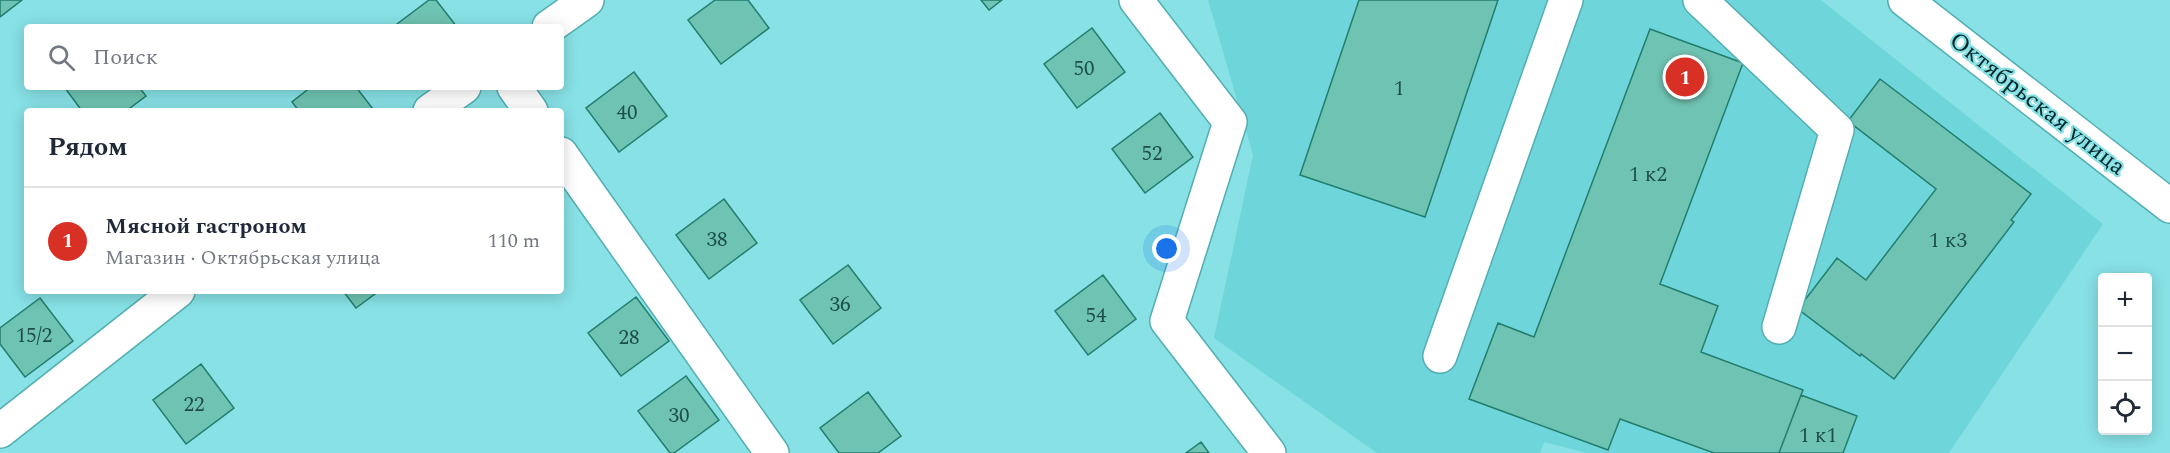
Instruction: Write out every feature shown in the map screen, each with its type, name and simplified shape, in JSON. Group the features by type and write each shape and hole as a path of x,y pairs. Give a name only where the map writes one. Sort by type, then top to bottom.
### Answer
{"street":[{"path":"553,24 587,0"},
{"path":"1136,0 1230,122 1167,321 1269,453"},
{"path":"1440,356 1566,0"},
{"path":"1700,0 1837,130 1779,327"},
{"name":"Октябрьская улица","path":"1905,0 2167,194"},
{"path":"434,108 460,90"},
{"path":"516,90 529,108"},
{"path":"564,158 772,453"},
{"path":"0,431 174,294"}],"shaded area":[{"path":"1208,0 1821,0 2103,224 1949,453 1587,453 1544,442 1540,453 1377,453 1214,338 1253,155"}],"building":[{"path":"0,0 22,0 0,17"},
{"path":"429,0 436,0 455,24 397,24"},
{"path":"715,0 748,0 769,28 721,64 688,20"},
{"path":"981,0 1002,0 989,10"},
{"path":"1359,0 1498,0 1425,217 1300,175"},
{"path":"1092,28 1125,72 1077,108 1044,64"},
{"path":"1650,29 1743,63 1660,284 1718,306 1701,352 1803,390 1779,453 1714,453 1620,419 1608,450 1469,399 1498,323 1534,337"},
{"path":"634,72 667,116 619,152 586,108"},
{"path":"1880,79 2031,194 2011,220 2014,222 1894,379 1798,309 1837,258 1866,280 1936,189 1848,121"},
{"path":"66,90 141,90 146,96 130,108 80,108"},
{"path":"307,90 358,90 372,108 297,108 292,102"},
{"path":"1160,113 1193,157 1145,193 1112,149"},
{"path":"724,199 757,243 709,279 676,235"},
{"path":"848,265 881,308 833,344 800,300"},
{"path":"1103,275 1136,319 1088,355 1055,311"},
{"path":"345,294 375,294 356,308"},
{"path":"636,297 669,341 621,376 588,333"},
{"path":"40,298 73,341 25,377 0,344 0,328"},
{"path":"201,364 234,408 186,444 153,400"},
{"path":"686,376 719,420 674,453 670,453 638,411"},
{"path":"868,392 901,436 878,453 839,453 820,428"},
{"path":"1801,395 1857,416 1843,453 1779,453"},
{"path":"1201,442 1209,453 1186,453"}],"place":[{"name":"Мясной гастроном","path":"1685,77"}]}
